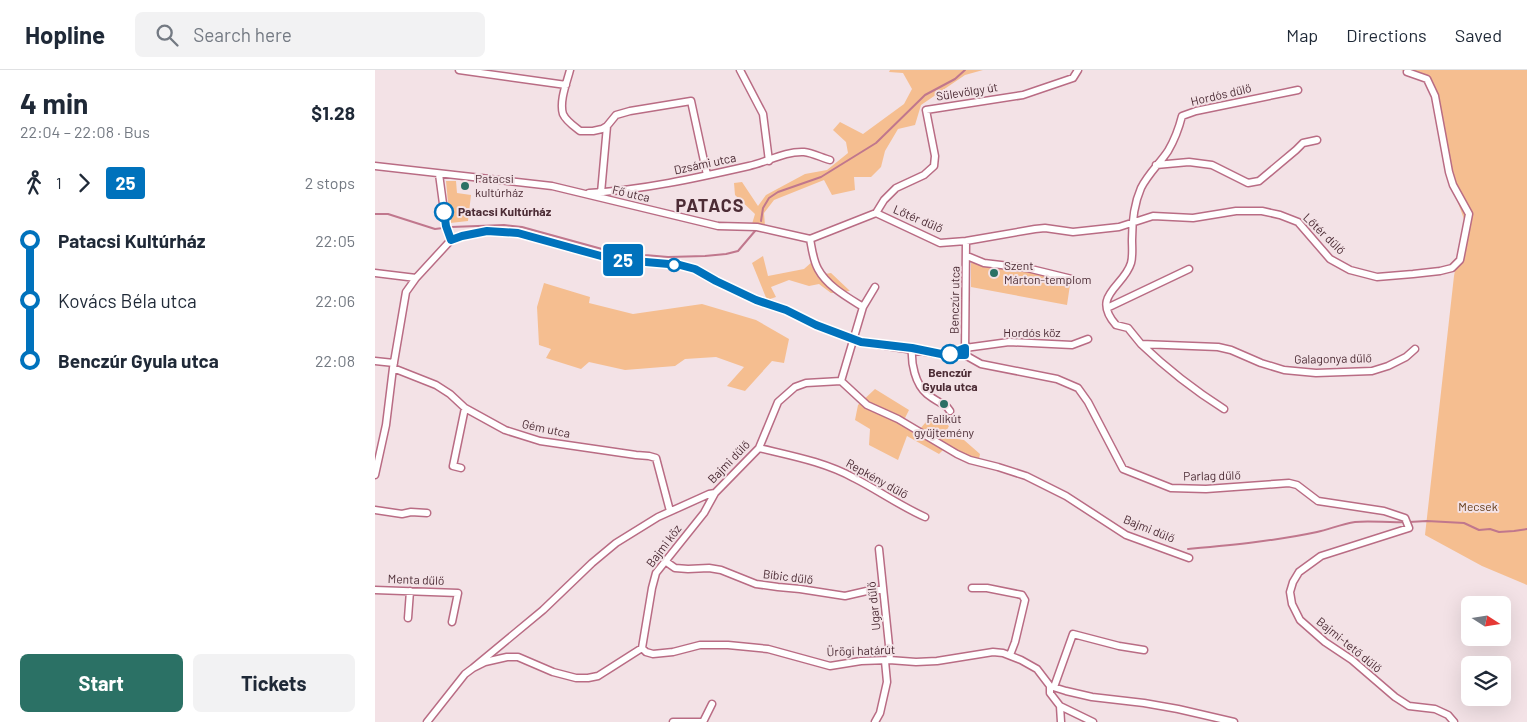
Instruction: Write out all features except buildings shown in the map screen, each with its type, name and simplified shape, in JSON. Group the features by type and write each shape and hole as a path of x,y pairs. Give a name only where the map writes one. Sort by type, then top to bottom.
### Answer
{"street":[{"path":"459,70 566,86"},
{"path":"570,70 562,105 563,115 580,131 593,132 607,126 616,115 623,113 691,101 707,175"},
{"path":"740,70 763,114 769,161"},
{"name":"Sülevölgy út","path":"876,213 884,200 896,188 924,175 934,166 935,156 926,110 1023,95 1073,78 1077,70"},
{"name":"Lőtér dűlő","path":"876,213 940,242 1045,228 1073,232 1119,227 1153,216 1193,218 1236,211 1262,211 1298,222 1331,259 1350,270 1377,277 1440,271 1452,268 1460,260 1469,214 1457,196 1449,172 1435,96 1427,79 1407,72"},
{"name":"Hordós dűlő","path":"1107,308 1108,295 1126,273 1132,261 1132,223 1141,188 1177,136 1182,116 1196,111 1298,90"},
{"path":"601,193 607,126"},
{"path":"1156,166 1189,162 1212,165 1248,183 1259,181 1303,143 1317,140"},
{"name":"Dzsámi utca","path":"583,194 658,185 769,161 781,155 805,152 830,160"},
{"name":"Fő utca","path":"375,166 552,186 718,226 757,227 810,239"},
{"path":"439,174 446,226 451,240"},
{"path":"863,307 829,283 819,270 814,259 810,239 876,213"},
{"path":"375,475 386,425 406,292 416,278 451,240 487,231 518,233 601,256 680,265 695,269 756,300 786,310 816,325 861,342 912,348 911,358 918,382 925,393 947,407 949,411"},
{"name":"Benczúr utca","path":"966,240 966,354"},
{"path":"967,256 984,264 1027,268 1072,278"},
{"path":"1189,269 1107,308 1116,325 1128,328 1160,362 1224,409"},
{"path":"375,273 416,278"},
{"path":"841,381 863,307 875,287"},
{"name":"Hordós köz","path":"912,348 946,355 966,354 1009,342 1072,344 1088,338"},
{"name":"Galagonya dűlő","path":"1141,344 1218,347 1284,370 1316,373 1372,372 1406,357 1415,349"},
{"name":"Parlag dűlő","path":"966,354 981,364 1057,379 1078,388 1088,402 1123,469 1146,479 1171,488 1205,489 1289,483 1297,485 1318,501 1384,511 1405,518 1409,528"},
{"name":"Gém utca","path":"375,360 394,365 436,385 450,394 465,408 505,430 540,441 656,458 669,511"},
{"name":"Bajmi dűlő","path":"473,668 543,610 616,543 669,511 715,493 759,448 778,402 795,387 806,383 841,381 867,405 898,419 957,454 970,460 1026,476 1066,496 1126,535 1189,558"},
{"path":"461,468 453,466 465,408"},
{"name":"Repkény dűlő","path":"759,448 813,460 854,478 925,518"},
{"name":"Bajmi köz","path":"642,648 656,573 703,513 715,493"},
{"path":"375,510 402,514 411,512 427,513"},
{"name":"Bajmi-tető dűlő","path":"1409,528 1321,556 1299,572 1290,592 1292,604 1300,620 1325,642 1352,660 1395,697 1409,706 1435,709 1448,715 1454,722"},
{"name":"Ugar dűlő","path":"875,722 880,713 887,682 889,645 879,550"},
{"name":"Bíbic dűlő","path":"665,561 675,568 721,570 756,584 778,588 800,588 845,596 871,590 883,590"},
{"path":"972,588 987,588 1022,595 1025,600 1010,656"},
{"name":"Menta dűlő","path":"375,590 458,593 452,622"},
{"path":"408,618 411,592"},
{"path":"1093,722 1060,706 1050,693 1073,634 1119,646 1144,650"},
{"name":"Ürögi határút","path":"642,648 646,652 653,654 673,652 699,645 728,645 768,649 830,666 861,661 937,661 993,652 1021,660 1037,670 1052,686 1066,691 1092,697 1144,703 1234,722"},
{"path":"427,722 465,674 485,662 517,657 553,672 576,678 588,678 597,676 642,648"},
{"path":"673,722 703,722 712,704"},
{"path":"1060,706 1061,722"}],"green space":[{"path":"890,70 983,70 965,75 921,105 915,125 898,129 885,151 881,167 871,177 854,177 855,190 832,195 824,180 774,200 764,213 765,226 752,224 755,214 735,195 734,183 742,182 758,206 766,195 805,174 827,170 848,153 846,142 833,130 840,122 863,134 904,104 912,89 903,73 889,72"},
{"name":"Mecsek","path":"1401,70 1527,70 1527,585 1482,566 1425,535 1454,276 1464,219 1447,173 1432,81"},
{"path":"446,181 456,181 457,193 471,195 468,221 450,223"},
{"path":"817,252 820,268 825,274 831,273 850,291 831,293 819,284 809,286 789,280 771,287 776,297 767,300 752,263 763,256 768,276 804,269 813,261 811,255"},
{"path":"971,263 1003,264 1071,278 1067,305 971,287"},
{"path":"544,283 590,297 589,303 633,314 702,304 756,320 789,339 784,363 772,361 745,391 727,386 744,367 716,357 685,359 675,366 625,370 589,362 581,369 546,358 551,349 539,345 537,307"},
{"path":"875,389 909,410 904,420 919,430 933,414 949,426 943,437 964,440 980,454 979,459 943,450 939,454 907,436 898,460 869,445 870,429 855,420 858,405"}],"waterway":[{"path":"761,221 763,208 769,198 778,192 821,177 876,143 925,95 955,79 965,70"},
{"path":"375,214 388,214 435,229 443,228"},
{"path":"451,227 504,225 522,227 602,249 668,257 705,256 738,251 755,231"},
{"path":"1188,549 1285,538 1355,522 1404,522"},
{"path":"1409,522 1464,523 1479,530 1490,529 1499,532 1527,529"}],"bus line":[{"name":"25","path":"444,212 451,240 487,231 518,233 601,256 680,265 695,269 756,300 786,310 816,325 861,342 912,348 946,355 965,355 965,348 950,354"}],"place":[{"name":"Patacsi kultúrház","path":"465,186"},
{"name":"Patacsi Kultúrház","path":"444,212"},
{"name":"Szent Márton-templom","path":"994,273"},
{"name":"Benczúr Gyula utca","path":"950,354"},
{"name":"Falikút gyűjtemény","path":"944,404"}],"district":[{"name":"PATACS","path":"710,206"}]}
